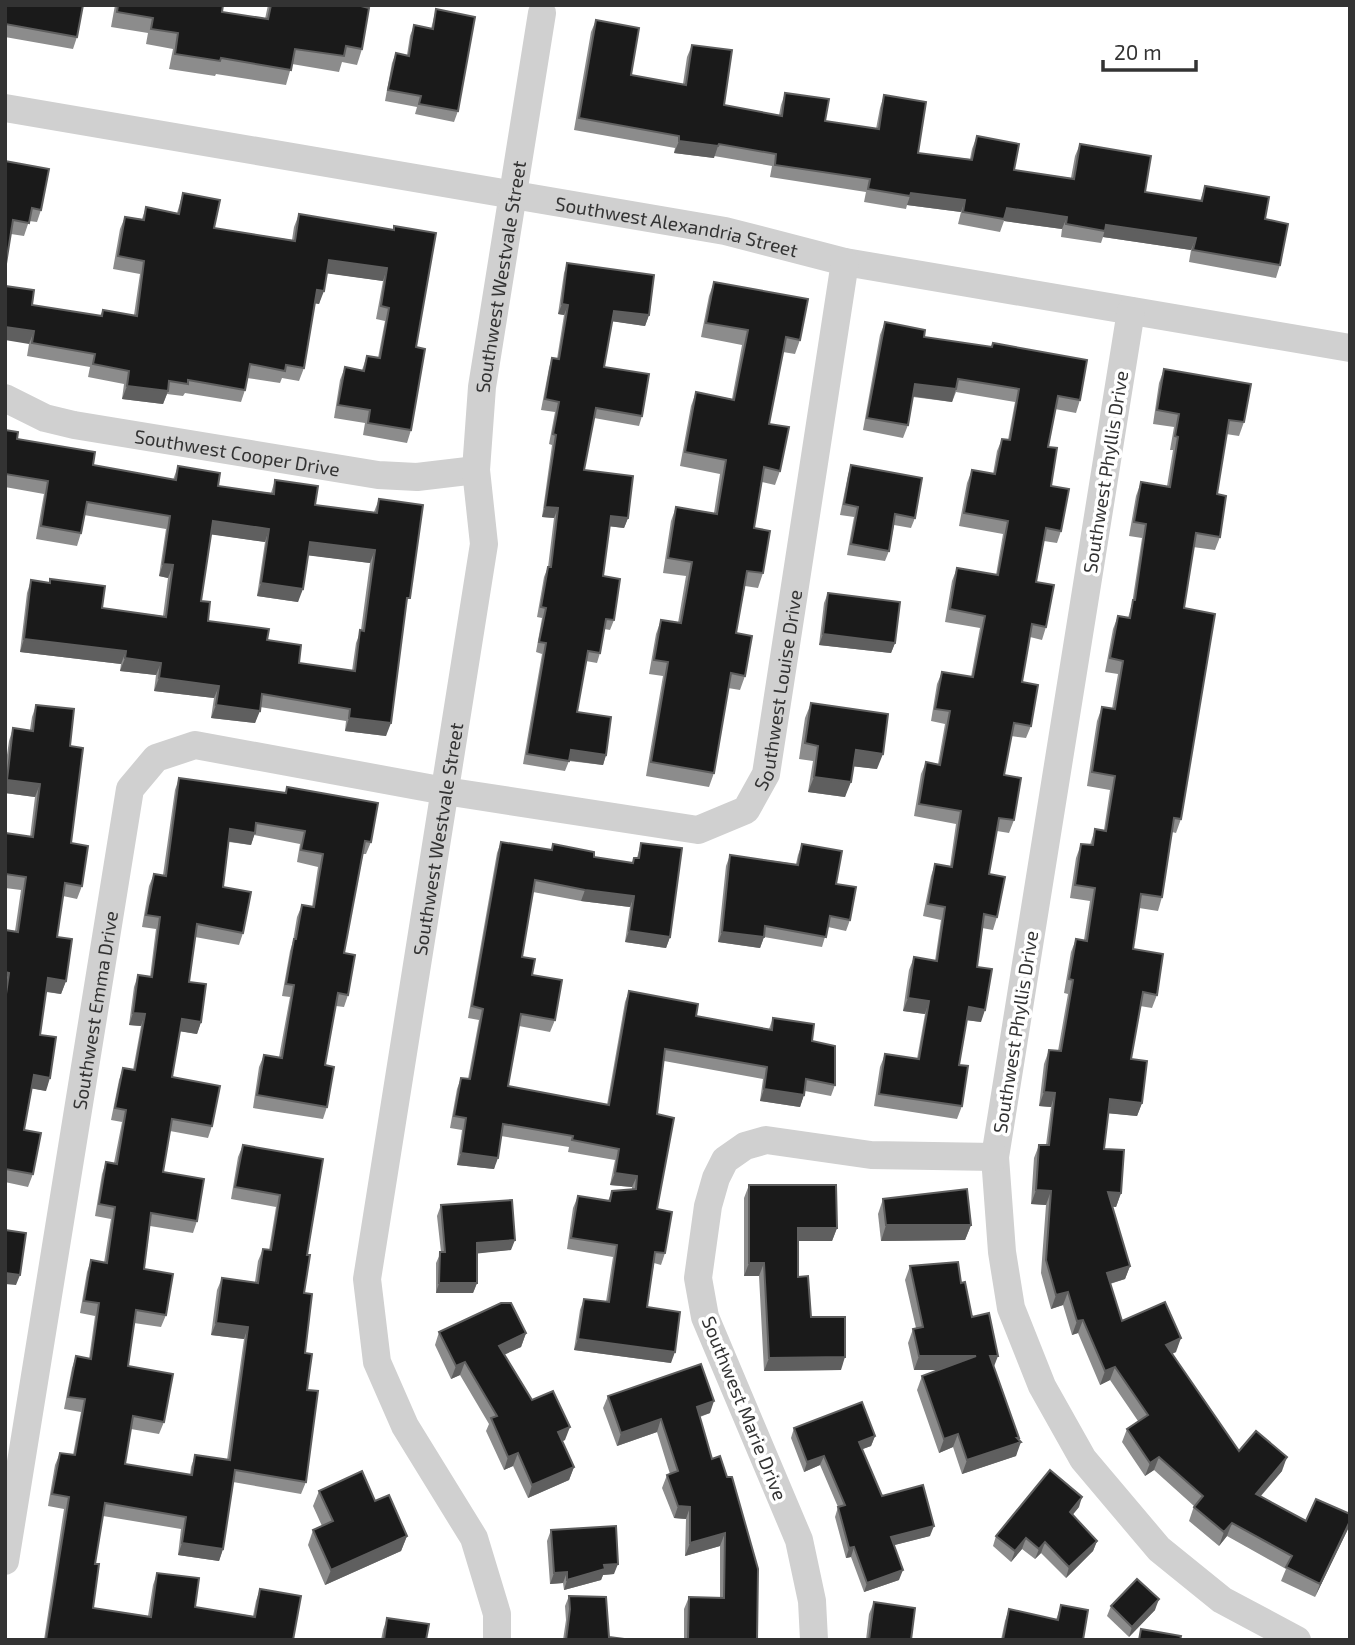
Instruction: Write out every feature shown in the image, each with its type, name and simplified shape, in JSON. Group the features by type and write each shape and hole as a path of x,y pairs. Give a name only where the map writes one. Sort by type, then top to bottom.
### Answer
{"street":[{"name":"Southwest Westvale Street","path":"497,1640 497,1614 474,1538 405,1426 377,1362 367,1279 484,544 476,470 482,387 542,13"},
{"name":"Southwest Alexandria Street","path":"5,108 725,231 845,262 1350,348"},
{"name":"Southwest Louise Drive","path":"445,791 698,830 746,810 766,774 845,262"},
{"name":"Southwest Phyllis Drive","path":"1131,311 995,1157 1002,1252 1011,1308 1042,1386 1083,1459 1159,1549 1222,1600 1297,1640"},
{"name":"Southwest Cooper Drive","path":"5,398 45,418 74,425 378,475 417,477 476,470"},
{"name":"Southwest Emma Drive","path":"5,1561 130,789 156,758 195,746 445,791"},
{"name":"Southwest Marie Drive","path":"814,1640 812,1601 799,1540 705,1317 698,1278 708,1206 716,1178 725,1160 745,1146 766,1140 871,1155 995,1157"}],"building":[{"path":"5,5 83,5 77,37 5,24"},
{"path":"118,5 223,5 222,12 268,19 271,5 357,5 369,8 362,49 346,46 344,56 295,49 291,70 221,58 220,61 175,54 178,33 151,29 153,18 117,12"},
{"path":"436,9 475,17 458,111 419,104 421,96 388,90 396,53 409,56 414,25 433,29"},
{"path":"596,20 639,28 631,75 686,85 692,45 732,50 724,105 782,116 785,93 829,99 825,121 879,129 884,95 926,102 918,153 972,160 977,136 1019,144 1014,170 1074,179 1080,144 1151,156 1145,192 1202,201 1205,186 1269,197 1265,219 1288,224 1280,265 1193,250 1196,238 1106,225 1105,231 1066,224 1067,217 1007,208 1004,219 963,212 965,200 911,193 910,196 868,189 870,179 775,165 776,154 719,144 679,141 679,136 579,118"},
{"path":"5,161 49,169 41,210 32,208 29,223 13,220 5,270"},
{"path":"183,193 220,200 214,228 295,241 299,214 394,230 394,226 436,233 416,347 425,349 411,430 368,423 370,410 338,405 345,367 364,371 367,356 380,358 389,308 381,306 387,268 329,260 324,291 317,290 304,368 286,365 285,371 250,364 245,390 188,380 188,384 169,381 168,391 127,386 129,371 93,364 95,354 32,343 34,331 5,327 5,286 34,290 32,305 102,316 103,310 137,316 144,261 118,256 125,217 144,220 146,207 179,214"},
{"path":"567,263 654,275 649,315 614,311 604,367 649,374 642,416 596,408 584,470 633,476 628,518 611,516 603,576 620,579 614,620 606,619 600,653 588,651 577,712 611,717 606,755 571,750 569,761 527,754 546,643 539,642 546,608 541,607 548,567 551,567 558,508 545,507 559,402 545,399 552,358 559,359 568,305 562,304"},
{"path":"714,282 808,299 800,340 786,337 769,424 789,427 780,471 764,467 754,528 770,531 763,573 747,571 736,633 752,636 745,676 731,673 714,773 651,762 668,662 654,660 661,620 681,623 692,562 668,558 676,507 717,514 726,460 685,452 696,392 734,400 748,330 706,323"},
{"path":"885,322 925,330 924,337 992,347 993,343 1087,360 1080,400 1058,396 1048,447 1057,448 1051,486 1069,489 1061,531 1046,528 1036,582 1054,585 1046,627 1032,624 1022,682 1038,685 1031,726 1014,723 1004,775 1021,778 1014,820 999,818 989,874 1005,877 997,917 984,914 977,967 992,969 985,1010 969,1007 959,1065 968,1066 962,1106 879,1094 885,1054 919,1059 929,1001 908,998 914,957 937,961 945,907 928,904 935,864 952,867 961,811 919,804 926,762 940,765 950,711 935,709 942,672 973,677 985,616 950,609 957,568 998,575 1008,521 964,513 972,470 995,474 1002,439 1010,440 1019,389 958,379 956,389 915,384 908,425 867,418"},
{"path":"1164,369 1251,384 1244,422 1229,420 1217,494 1226,496 1220,537 1196,533 1184,608 1215,614 1181,819 1174,818 1162,897 1141,894 1133,949 1163,954 1157,995 1143,992 1131,1059 1147,1061 1142,1103 1110,1099 1104,1149 1124,1150 1121,1193 1108,1192 1130,1266 1107,1273 1122,1321 1165,1302 1181,1338 1166,1345 1239,1451 1256,1431 1287,1457 1256,1494 1306,1521 1316,1499 1350,1514 1350,1521 1320,1584 1286,1567 1292,1556 1232,1523 1224,1532 1194,1507 1203,1496 1159,1457 1150,1463 1127,1429 1148,1415 1115,1367 1105,1371 1083,1320 1077,1321 1068,1292 1056,1295 1046,1260 1051,1191 1036,1190 1039,1145 1049,1145 1055,1093 1044,1092 1049,1050 1061,1051 1073,980 1069,979 1076,939 1087,941 1095,888 1075,885 1081,844 1093,845 1095,829 1106,831 1115,776 1092,772 1102,707 1115,709 1123,661 1110,658 1118,616 1130,618 1135,600 1146,524 1134,522 1141,482 1170,487 1178,437 1175,436 1179,414 1157,410"},
{"path":"5,430 18,432 17,439 95,452 93,465 176,480 178,466 220,473 218,486 274,494 275,480 318,486 315,505 377,513 379,499 423,505 410,598 407,598 391,723 349,718 350,709 262,694 260,711 216,705 219,686 159,678 161,663 125,658 126,651 24,639 31,580 50,583 50,579 105,586 102,608 166,617 173,565 163,564 170,516 87,502 81,533 41,526 48,481 5,474","holes":["213,521 269,529 261,583 303,589 310,542 375,550 364,631 360,630 355,671 299,663 301,645 267,640 269,629 208,621 210,602 201,601"]},
{"path":"851,465 922,478 915,518 895,514 889,551 851,544 858,507 844,504"},
{"path":"828,593 900,602 895,643 823,634"},
{"path":"811,703 888,714 883,754 856,750 851,782 814,777 818,746 805,743"},
{"path":"36,705 74,709 70,746 83,748 71,843 88,846 82,886 65,883 57,937 72,939 66,981 48,978 40,1035 56,1037 50,1078 34,1075 24,1130 41,1133 33,1174 5,1169 5,1001 9,973 5,972 5,930 18,932 26,877 5,874 5,833 33,837 40,784 7,780 13,728 33,731"},
{"path":"179,778 286,793 287,787 378,803 371,842 365,841 344,953 355,955 348,995 338,993 325,1065 334,1067 327,1107 257,1095 264,1055 282,1058 294,985 286,984 294,939 302,905 314,907 323,854 301,850 305,831 256,823 255,833 230,829 223,887 251,892 243,933 197,924 189,982 206,984 201,1022 182,1019 172,1077 220,1086 212,1126 172,1119 163,1172 204,1179 197,1221 151,1213 144,1269 173,1274 166,1315 136,1310 128,1366 173,1374 164,1422 133,1416 125,1464 192,1475 195,1455 230,1460 248,1327 216,1323 222,1278 258,1283 263,1249 271,1250 280,1195 235,1187 243,1145 323,1159 307,1255 310,1255 304,1293 312,1294 305,1353 312,1354 307,1390 318,1391 306,1482 235,1470 223,1549 182,1543 186,1517 105,1503 95,1564 99,1564 93,1608 151,1617 157,1573 199,1578 195,1607 255,1617 260,1589 301,1596 293,1640 46,1640 69,1497 52,1494 60,1453 75,1455 85,1399 68,1397 76,1356 91,1359 99,1303 84,1301 91,1260 107,1263 115,1207 99,1204 106,1162 117,1164 126,1110 115,1108 123,1068 135,1070 145,1014 133,1013 138,975 152,977 160,917 146,915 154,874 166,876"},
{"path":"501,842 552,850 553,844 594,852 594,857 633,863 634,858 639,858 641,843 682,848 670,937 629,931 634,896 535,880 522,957 535,959 532,975 562,980 555,1020 521,1014 508,1086 609,1105 629,991 698,1004 696,1016 772,1030 773,1018 814,1024 812,1041 835,1046 835,1085 806,1079 804,1095 764,1089 767,1067 665,1049 657,1114 674,1118 657,1209 672,1212 665,1253 655,1252 647,1307 680,1312 675,1352 578,1339 584,1299 609,1302 617,1245 571,1238 578,1196 610,1201 612,1191 636,1189 637,1176 615,1173 619,1149 572,1140 573,1136 503,1124 498,1158 461,1153 466,1118 454,1116 461,1078 470,1079 483,1009 472,1006"},
{"path":"802,844 842,851 836,884 856,887 850,920 830,916 826,937 765,926 764,937 722,932 730,855 798,865"},
{"path":"749,1185 836,1185 837,1228 798,1228 798,1277 808,1276 811,1317 845,1317 845,1357 769,1358 764,1263 749,1263"},
{"path":"967,1189 971,1225 886,1225 883,1199"},
{"path":"512,1200 515,1240 477,1243 477,1283 439,1283 440,1252 445,1252 441,1205"},
{"path":"5,1230 26,1233 20,1275 5,1273"},
{"path":"958,1262 961,1283 965,1282 972,1317 989,1313 998,1356 990,1356 1017,1438 1021,1442 967,1460 958,1434 944,1439 922,1376 976,1356 919,1356 913,1329 923,1327 910,1266"},
{"path":"501,1303 511,1303 526,1333 499,1346 532,1400 553,1391 570,1427 558,1432 574,1467 532,1485 518,1453 508,1457 491,1418 497,1416 465,1362 456,1366 439,1332"},
{"path":"701,1364 714,1401 697,1407 712,1459 720,1456 727,1477 732,1477 758,1569 757,1640 688,1640 689,1597 724,1598 725,1533 690,1543 690,1507 678,1506 667,1475 678,1471 661,1419 621,1433 608,1396"},
{"path":"862,1402 875,1436 859,1442 882,1496 923,1485 934,1526 891,1537 903,1570 867,1583 854,1547 849,1548 838,1507 845,1505 824,1456 807,1462 794,1428"},
{"path":"1050,1470 1082,1497 1070,1512 1097,1541 1069,1567 1045,1542 1039,1549 1026,1538 1015,1551 996,1536"},
{"path":"362,1471 375,1501 389,1495 407,1536 331,1570 313,1530 333,1521 319,1491"},
{"path":"616,1526 618,1564 604,1565 605,1569 567,1580 567,1572 554,1573 551,1530"},
{"path":"1137,1579 1159,1599 1132,1627 1111,1606"},
{"path":"569,1596 606,1597 609,1637 632,1640 566,1640"},
{"path":"874,1602 915,1608 911,1640 869,1640"},
{"path":"1061,1605 1088,1610 1083,1640 1003,1640 1009,1609 1058,1620"},
{"path":"387,1618 429,1624 426,1640 384,1640"},
{"path":"1141,1629 1181,1636 1180,1640 1139,1640"}]}
